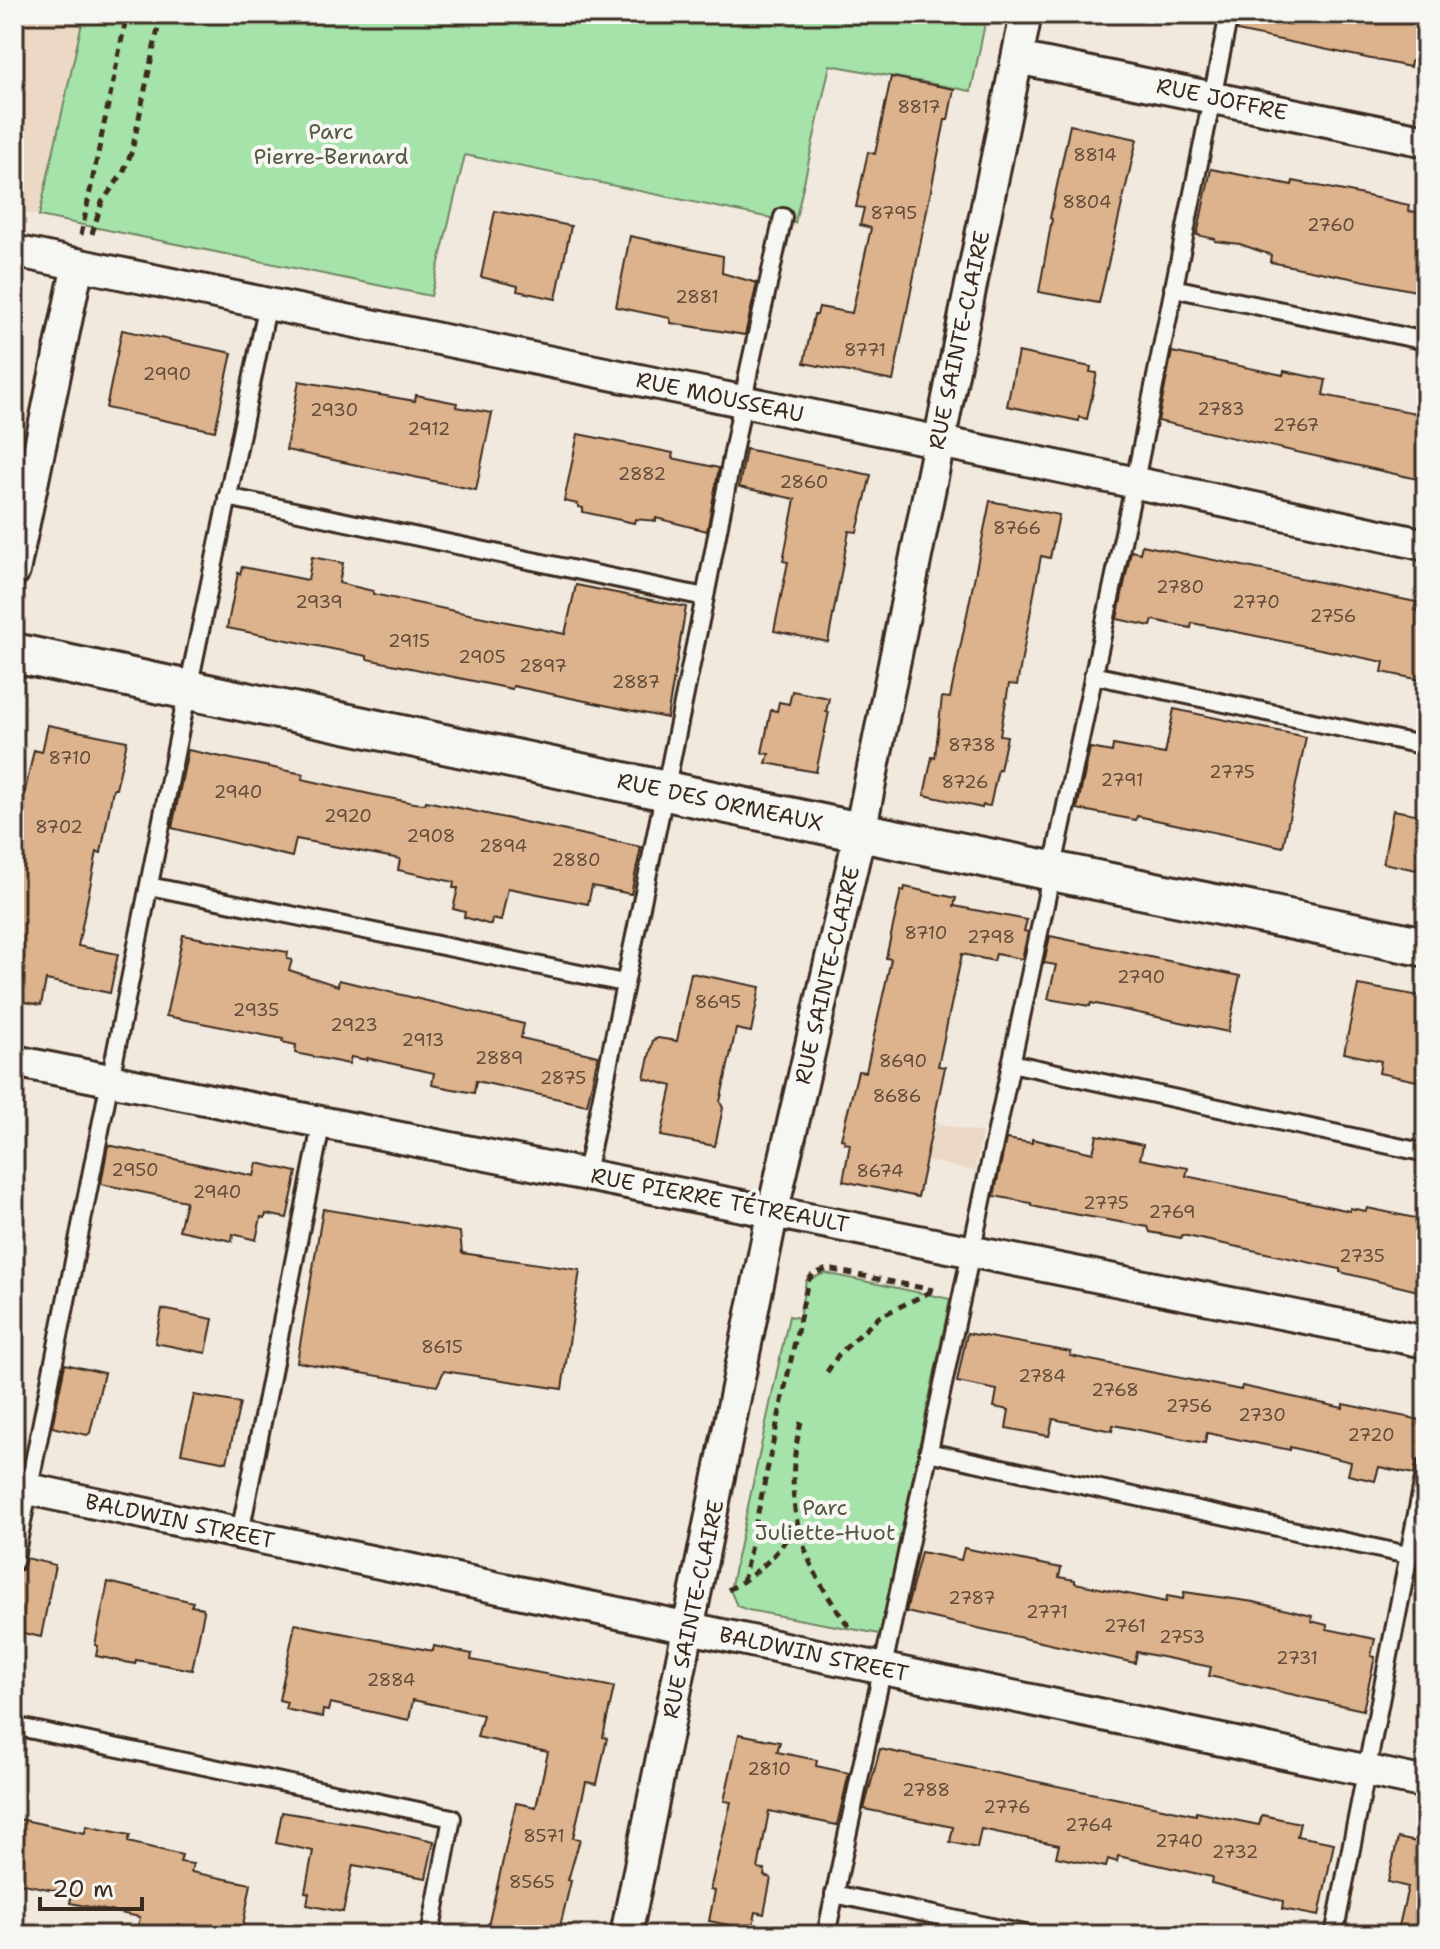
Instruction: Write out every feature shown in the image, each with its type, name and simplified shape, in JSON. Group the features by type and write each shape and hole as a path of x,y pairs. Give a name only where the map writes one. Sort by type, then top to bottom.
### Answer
{"street":[{"name":"RUE SAINTE-CLAIRE","path":"626,1935 773,1210 860,832 1026,14"},
{"name":"RUE JOFFRE","path":"1017,58 1426,141"},
{"name":"RUE MOUSSEAU","path":"14,251 1135,481 1426,545"},
{"path":"14,571 78,264"},
{"name":"RUE DES ORMEAUX","path":"14,653 663,791 1426,947"},
{"name":"RUE PIERRE TÉTREAULT","path":"14,1061 1426,1342"},
{"name":"BALDWIN STREET","path":"22,1487 240,1533 692,1618 882,1669 1426,1783"}],"lane":[{"path":"826,1935 1135,481 1229,14"},
{"path":"586,1173 783,217"},
{"path":"1173,288 1426,341"},
{"path":"14,1562 22,1487 110,1080 268,303"},
{"path":"227,497 705,597"},
{"path":"1093,675 1426,746"},
{"path":"149,886 624,983"},
{"path":"1011,1063 1426,1153"},
{"path":"240,1533 322,1121"},
{"path":"928,1452 1408,1555"},
{"path":"1334,1935 1426,1468"},
{"path":"14,1726 452,1818 430,1935"},
{"path":"834,1894 1030,1935"}],"path":[{"path":"78,264 81,233 127,14"},
{"path":"78,264 92,235 102,202 123,173 132,151 161,14"},
{"path":"827,1372 839,1354 879,1317 933,1290 971,1250"},
{"path":"743,1582 808,1281 813,1274 828,1269 933,1290"},
{"path":"801,1422 793,1465 795,1521 804,1551 820,1586 882,1669"},
{"path":"692,1618 775,1556 795,1521"}],"shaded area":[{"path":"14,14 84,14 39,216 14,211"},
{"path":"846,1105 982,1133 975,1171 839,1142"}],"green space":[{"name":"Parc Pierre-Bernard","path":"84,14 987,14 971,91 830,65 795,223 465,155 431,296 39,216"},
{"name":"Parc Juliette-Huot","path":"825,1273 950,1299 880,1634 748,1610 737,1606 730,1590 789,1316 799,1318 806,1281"}],"building":[{"path":"1240,14 1426,14 1426,63 1411,61 1410,67 1237,31"},
{"path":"891,77 954,89 948,120 945,120 893,381 804,363 814,315 817,315 819,307 852,313 871,228 860,225 864,208 856,207 868,152 875,154"},
{"path":"1070,125 1137,139 1099,303 1039,292 1050,218"},
{"path":"1211,169 1292,185 1293,181 1349,192 1409,205 1408,211 1426,213 1426,293 1270,262 1271,255 1240,244 1197,235"},
{"path":"495,211 571,226 556,299 517,291 518,286 481,277"},
{"path":"630,236 723,256 722,273 757,283 745,335 671,323 670,318 616,307"},
{"path":"122,330 232,353 215,431 106,408"},
{"path":"1018,352 1091,367 1090,372 1097,373 1087,419 1079,417 1079,421 1007,406"},
{"path":"1172,352 1283,375 1284,371 1326,380 1323,395 1426,415 1426,463 1422,480 1158,421"},
{"path":"299,381 415,401 416,395 457,403 456,407 492,413 476,490 286,450"},
{"path":"578,434 673,453 672,458 719,468 707,531 656,518 656,521 635,519 634,523 583,512 578,504 564,501"},
{"path":"746,449 871,475 857,532 849,531 828,642 774,631 788,562 783,561 795,499 739,487"},
{"path":"990,501 1059,515 1050,558 1041,556 1017,685 1009,684 1000,735 1007,736 1000,770 990,806 983,805 982,808 924,795 932,757 935,758 942,697 950,698"},
{"path":"1142,545 1416,602 1414,610 1426,613 1426,681 1382,672 1384,662 1192,623 1191,628 1153,620 1151,626 1117,619 1131,551 1140,553"},
{"path":"312,557 343,563 339,583 373,591 373,594 565,634 576,585 686,607 667,718 513,686 512,689 227,628 238,573 242,567 308,580"},
{"path":"792,691 829,698 826,712 829,712 816,772 766,763 769,754 762,753 771,710 777,711 779,702 789,704"},
{"path":"1174,709 1306,737 1283,847 1137,816 1136,820 1077,809 1090,748 1112,752 1113,745 1165,754"},
{"path":"48,725 127,741 116,789 113,789 101,853 97,852 78,946 118,954 110,993 46,980 41,1005 14,1000 14,892 23,848 14,846 14,841 34,750 42,752"},
{"path":"188,750 303,774 302,779 374,795 414,803 425,804 426,801 641,847 631,894 592,886 588,904 508,888 501,921 492,919 491,925 464,917 465,912 453,909 458,888 453,888 454,882 398,870 400,859 296,839 292,857 172,828"},
{"path":"1393,810 1426,816 1426,872 1383,863"},
{"path":"905,887 956,898 954,906 1027,920 1024,931 1028,932 1022,959 996,954 994,961 962,954 938,1066 945,1067 918,1197 843,1181 850,1144 841,1139 858,1071 866,1072 891,959 886,958 901,890 904,891"},
{"path":"183,935 288,952 287,959 292,960 289,970 338,986 339,980 524,1024 521,1038 598,1056 587,1105 476,1081 474,1093 432,1085 434,1073 367,1058 351,1057 349,1064 295,1053 296,1045 282,1042 283,1039 166,1016"},
{"path":"1050,936 1240,976 1228,1032 1091,1003 1090,1006 1048,999 1056,965 1044,963"},
{"path":"691,973 760,987 751,1032 736,1029 720,1102 723,1108 715,1146 661,1136 672,1086 644,1078 653,1040 677,1041"},
{"path":"1358,985 1426,997 1426,1083 1379,1073 1381,1061 1344,1053"},
{"path":"1097,1135 1143,1145 1140,1159 1188,1168 1186,1176 1350,1211 1350,1208 1366,1211 1367,1208 1420,1219 1419,1225 1426,1226 1426,1293 1340,1272 1340,1269 1182,1235 1181,1238 1150,1232 1148,1227 1045,1209 994,1196 1006,1139 1032,1143 1032,1139 1093,1153"},
{"path":"108,1145 254,1176 257,1163 297,1172 287,1218 266,1214 265,1218 261,1217 256,1240 233,1234 232,1241 179,1230 186,1201 101,1184"},
{"path":"323,1209 460,1232 462,1253 580,1270 562,1389 444,1371 437,1386 297,1362"},
{"path":"162,1309 213,1319 206,1353 155,1343"},
{"path":"967,1333 1071,1352 1070,1356 1241,1390 1242,1386 1343,1408 1343,1404 1426,1421 1426,1457 1417,1461 1414,1474 1379,1467 1375,1481 1348,1475 1351,1462 1290,1447 1290,1450 1207,1433 1205,1443 1113,1425 1112,1431 1053,1419 1049,1436 1006,1428 1009,1410 994,1407 997,1390 957,1382"},
{"path":"65,1364 104,1373 87,1435 52,1427"},
{"path":"194,1395 240,1403 227,1462 181,1453"},
{"path":"964,1548 1061,1568 1059,1577 1075,1580 1075,1583 1166,1602 1167,1596 1183,1599 1184,1592 1254,1602 1312,1616 1311,1621 1327,1625 1327,1629 1375,1639 1371,1656 1375,1657 1363,1710 1209,1676 1211,1667 1137,1652 1135,1663 906,1612 921,1552 961,1560"},
{"path":"26,1558 55,1565 41,1637 14,1631 14,1573 23,1569"},
{"path":"108,1582 193,1602 191,1606 203,1608 192,1670 96,1656 98,1646 95,1645"},
{"path":"295,1624 433,1651 434,1646 472,1654 471,1660 614,1687 597,1784 586,1782 573,1838 580,1839 568,1880 571,1881 558,1935 486,1935 516,1803 536,1807 548,1752 477,1737 483,1715 413,1700 409,1720 330,1703 328,1711 323,1710 322,1717 285,1709 287,1702 279,1700"},
{"path":"739,1734 780,1742 777,1752 817,1760 816,1766 849,1773 837,1825 769,1811 758,1869 765,1870 764,1876 771,1878 764,1914 756,1912 752,1930 709,1921 715,1891 710,1890 731,1802 724,1801"},
{"path":"880,1749 1196,1815 1196,1812 1259,1825 1262,1815 1300,1823 1297,1836 1334,1843 1319,1916 1282,1909 1283,1901 1211,1883 1212,1877 1118,1856 1117,1862 1108,1859 1106,1867 1056,1857 1059,1845 981,1829 977,1848 950,1842 953,1827 864,1809"},
{"path":"282,1812 434,1841 426,1878 353,1865 343,1912 307,1905 309,1893 305,1892 313,1851 276,1843"},
{"path":"14,1818 85,1833 86,1826 130,1835 128,1842 182,1855 180,1862 193,1864 191,1872 251,1884 241,1935 186,1935 138,1926 140,1917 70,1903 68,1893 14,1882"},
{"path":"1398,1838 1426,1844 1426,1935 1397,1935 1408,1887 1388,1882"}]}
